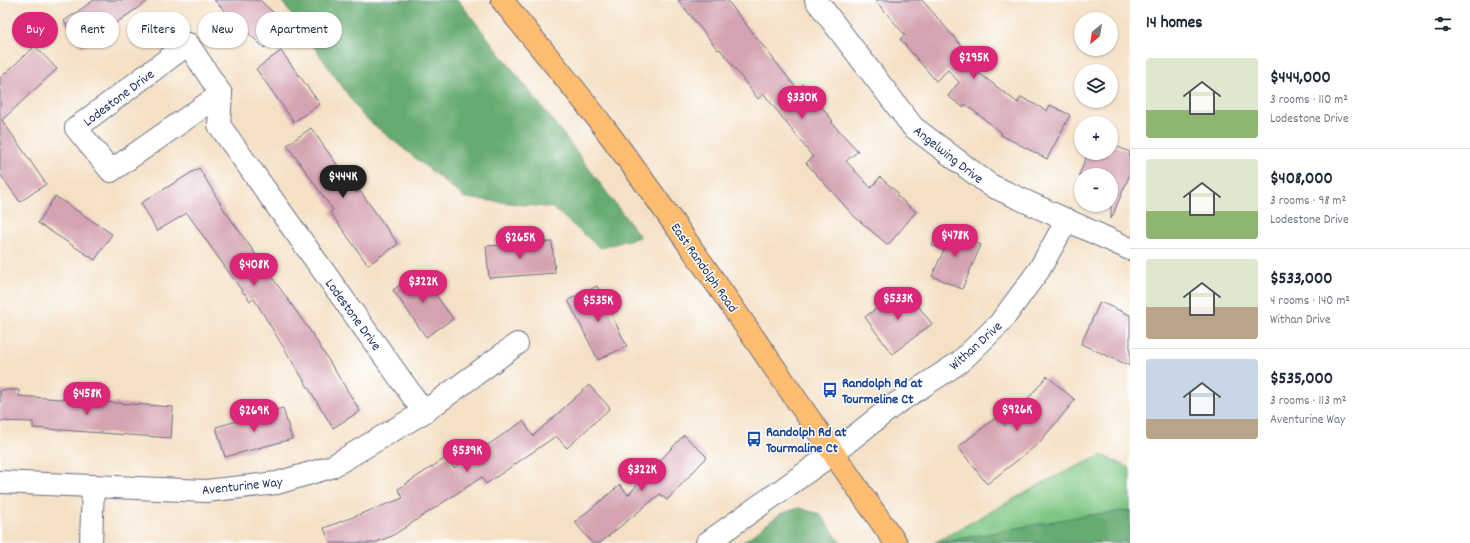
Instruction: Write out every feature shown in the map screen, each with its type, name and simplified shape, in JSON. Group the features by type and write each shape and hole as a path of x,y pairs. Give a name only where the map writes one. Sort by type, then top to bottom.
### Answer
{"main road":[{"name":"East Randolph Road","path":"502,0 603,125 631,163 696,253 832,454 896,543"}],"street":[{"name":"Angelwing Drive","path":"816,0 913,127 990,185 1130,248"},
{"name":"Lodestone Drive","path":"221,94 111,171 76,128 188,44 221,94 219,125 424,412"},
{"name":"Withan Drive","path":"707,543 832,454 894,405 960,362 1000,323 1039,270 1067,220"},
{"name":"Aventurine Way","path":"0,482 206,490 277,483 331,467 424,412 517,344"},
{"path":"91,543 93,486"}],"green space":[{"path":"281,0 458,0 563,134 640,237 600,248 553,208 465,198 363,116 315,48 342,48 342,12 289,12"},
{"path":"1102,455 1130,468 1130,543 934,543 1050,479"},
{"path":"799,508 820,514 841,543 742,543 780,514"},
{"path":"1130,510 1130,543 938,543 1081,516"}],"building":[{"path":"94,0 149,0 132,12 127,12 127,15 119,21 119,12 77,12"},
{"path":"214,0 260,0 272,12 256,12 256,40 248,33 248,12 226,12"},
{"path":"678,0 727,0 797,89 803,84 833,121 831,122 858,151 846,161 871,188 880,177 898,193 896,195 916,212 888,245 855,217 806,163 813,157 764,94 758,99 720,49 718,50"},
{"path":"875,0 922,0 966,51 958,57 1018,103 1021,97 1047,111 1050,105 1070,115 1047,159 1001,135 1002,133 965,104 963,107 948,96 959,82 948,70 936,81 900,39 905,35"},
{"path":"33,48 37,48 57,69 2,120 46,184 20,202 0,174 0,78"},
{"path":"281,51 320,104 294,122 256,69"},
{"path":"311,128 357,193 360,191 398,244 368,265 330,212 333,210 287,145"},
{"path":"1118,147 1130,152 1130,174 1118,202 1118,168 1082,168 1085,160 1118,160"},
{"path":"199,168 225,211 313,335 360,411 333,428 254,299 250,301 245,293 244,294 187,213 157,231 141,203"},
{"path":"55,196 112,234 95,260 38,223"},
{"path":"1111,212 1114,212 1111,219"},
{"path":"940,227 981,245 962,289 932,276 944,250 932,245"},
{"path":"552,242 555,273 489,278 486,246"},
{"path":"419,271 453,319 426,337 393,290"},
{"path":"597,286 627,346 598,360 568,300"},
{"path":"904,287 932,324 892,354 865,317"},
{"path":"1100,302 1130,315 1130,366 1081,344"},
{"path":"1047,376 1075,400 1038,444 987,484 958,447 997,417 1005,426"},
{"path":"589,385 610,408 567,448 556,436 486,484 482,477 392,536 374,543 330,543 324,528 403,498 398,489 447,457 454,468 523,421 533,436"},
{"path":"0,390 19,390 19,396 173,407 171,438 33,428 33,422 0,421"},
{"path":"283,408 292,439 225,457 216,427"},
{"path":"684,435 707,457 667,500 660,494 600,543 592,543 575,522 620,485 628,495"}],"place":[{"name":"Randolph Rd at Tourmeline Ct","path":"830,390"},
{"name":"Randolph Rd at Tourmaline Ct","path":"754,439"}]}
